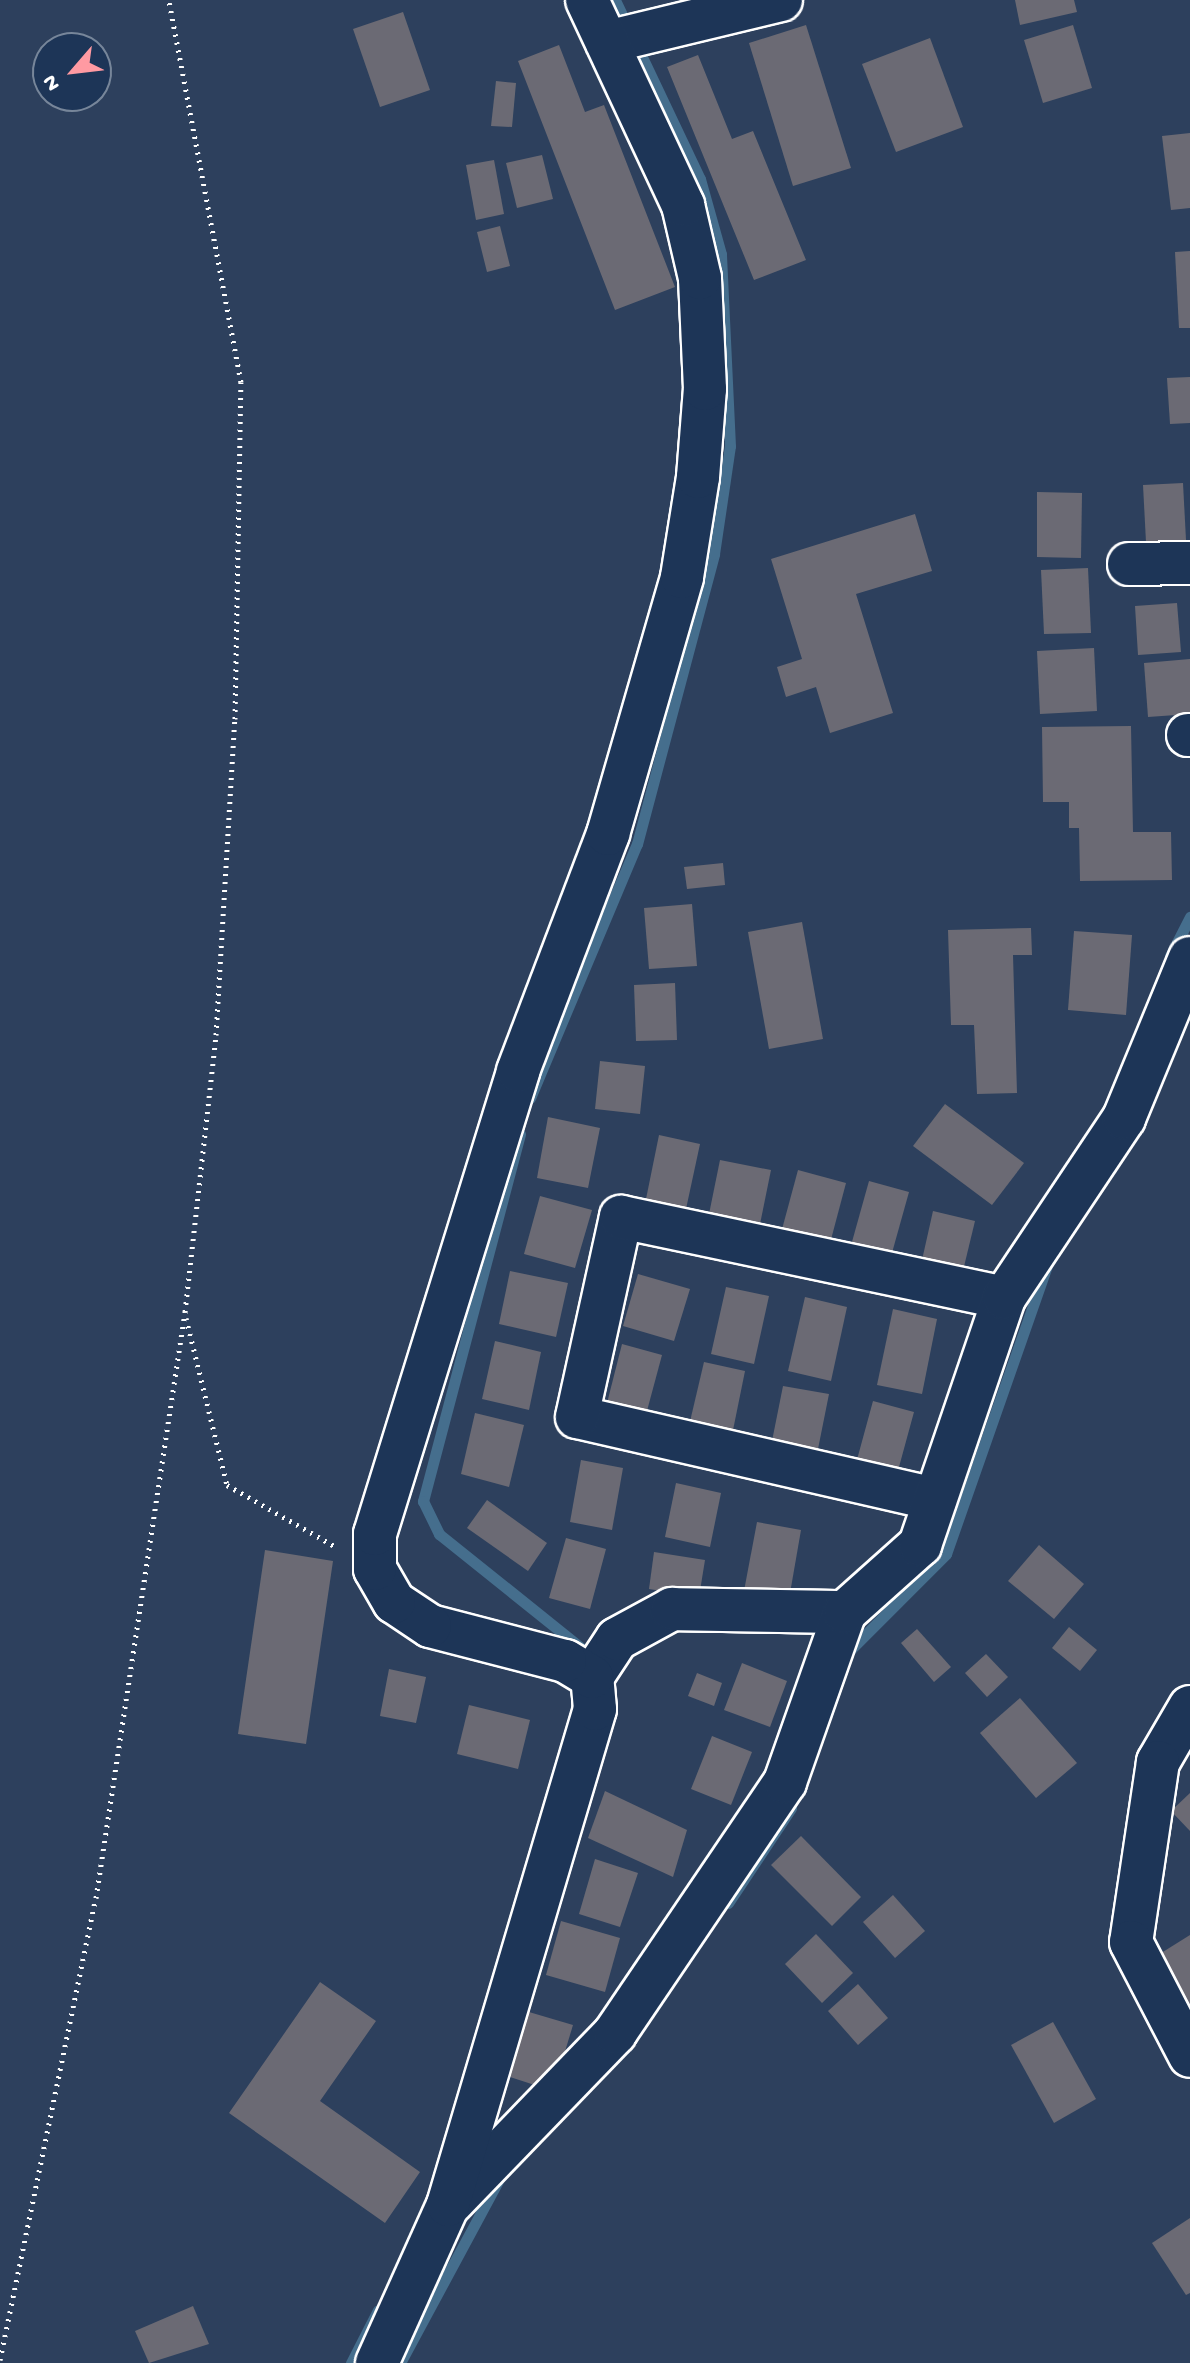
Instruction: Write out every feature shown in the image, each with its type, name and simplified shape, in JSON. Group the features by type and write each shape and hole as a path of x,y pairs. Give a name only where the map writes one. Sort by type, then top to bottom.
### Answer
{"street":[{"path":"587,0 623,38 683,205 700,278 705,389 698,477 682,577 608,834 467,1228 375,1534 375,1569 394,1602 430,1626 565,1661 592,1677"},
{"path":"623,38 781,0"},
{"path":"1129,564 1190,563"},
{"path":"448,2205 615,2033 695,1922 785,1782 845,1612 920,1545 1004,1298 1124,1118 1190,958"},
{"path":"935,1499 577,1417 621,1217 1004,1298"},
{"path":"377,2363 448,2205 595,1709 592,1677 617,1639 672,1609 845,1612"},
{"path":"1190,1707 1158,1762 1131,1942 1190,2056"}],"path":[{"path":"0,2360 96,1898 185,1312 216,1035 235,719 241,382 169,0"},
{"path":"185,1312 227,1485 375,1569"}],"building":[{"path":"1015,0 1074,0 1077,12 1020,25"},
{"path":"403,12 430,90 380,107 353,29"},
{"path":"806,25 851,168 793,186 749,43"},
{"path":"1073,25 1092,88 1043,103 1024,40"},
{"path":"930,38 963,127 896,152 862,64"},
{"path":"559,45 585,112 604,105 675,287 615,310 518,61"},
{"path":"698,55 732,139 753,131 806,260 754,280 667,67"},
{"path":"496,81 516,83 512,127 491,126"},
{"path":"1190,133 1190,208 1171,210 1162,136"},
{"path":"542,155 553,199 517,208 506,163"},
{"path":"494,160 504,214 476,220 466,165"},
{"path":"500,226 510,266 487,272 477,232"},
{"path":"1190,251 1190,328 1179,328 1175,252"},
{"path":"1190,377 1190,423 1170,424 1167,378"},
{"path":"1183,483 1186,540 1146,542 1143,485"},
{"path":"1037,492 1082,493 1081,558 1037,557"},
{"path":"915,514 932,571 856,594 893,713 830,733 816,687 786,697 777,667 802,659 771,559"},
{"path":"1088,568 1091,633 1044,634 1041,570"},
{"path":"1177,603 1181,652 1138,655 1135,606"},
{"path":"1094,648 1097,711 1040,714 1037,651"},
{"path":"1190,659 1190,714 1148,717 1144,663"},
{"path":"1131,726 1133,832 1171,832 1172,880 1080,881 1079,828 1069,828 1069,802 1043,802 1042,727"},
{"path":"723,863 725,885 687,889 684,867"},
{"path":"692,904 697,966 649,969 644,908"},
{"path":"802,922 823,1039 769,1049 748,932"},
{"path":"1031,928 1032,955 1013,955 1017,1093 977,1094 974,1025 951,1025 948,930"},
{"path":"1074,931 1132,935 1126,1015 1068,1010"},
{"path":"675,983 677,1040 636,1041 634,985"},
{"path":"600,1061 645,1066 640,1114 595,1109"},
{"path":"945,1104 1024,1163 992,1205 913,1146"},
{"path":"548,1117 600,1128 588,1188 537,1178"},
{"path":"659,1135 700,1144 686,1209 646,1199"},
{"path":"720,1160 771,1170 759,1229 708,1219"},
{"path":"798,1170 846,1183 829,1247 781,1233"},
{"path":"869,1181 909,1192 890,1260 850,1249"},
{"path":"540,1196 592,1210 575,1268 524,1254"},
{"path":"933,1211 975,1221 961,1279 920,1269"},
{"path":"510,1271 568,1283 556,1337 499,1324"},
{"path":"638,1274 690,1289 674,1341 623,1326"},
{"path":"726,1287 769,1296 754,1364 711,1354"},
{"path":"805,1297 847,1307 831,1381 788,1371"},
{"path":"893,1309 937,1319 922,1394 877,1385"},
{"path":"495,1341 541,1352 529,1410 482,1399"},
{"path":"622,1344 662,1355 644,1422 605,1411"},
{"path":"704,1362 745,1371 731,1440 688,1430"},
{"path":"783,1386 829,1394 816,1459 770,1451"},
{"path":"873,1401 914,1412 896,1478 855,1467"},
{"path":"475,1413 524,1425 509,1487 461,1474"},
{"path":"581,1460 623,1468 612,1530 570,1522"},
{"path":"676,1483 721,1493 710,1547 665,1537"},
{"path":"487,1500 547,1543 528,1571 467,1528"},
{"path":"757,1522 801,1530 789,1599 744,1591"},
{"path":"566,1538 606,1549 590,1609 549,1598"},
{"path":"1039,1545 1084,1584 1054,1619 1008,1581"},
{"path":"265,1550 333,1561 306,1744 238,1734"},
{"path":"654,1552 705,1560 699,1597 649,1589"},
{"path":"1069,1627 1097,1650 1080,1671 1052,1648"},
{"path":"917,1629 951,1667 934,1682 901,1643"},
{"path":"986,1654 1008,1677 987,1697 965,1673"},
{"path":"742,1663 787,1681 770,1727 724,1710"},
{"path":"389,1669 426,1677 416,1723 380,1716"},
{"path":"697,1673 722,1683 714,1706 688,1696"},
{"path":"1020,1698 1077,1763 1036,1798 980,1733"},
{"path":"469,1705 530,1720 518,1769 457,1754"},
{"path":"712,1736 752,1752 731,1805 691,1789"},
{"path":"605,1791 687,1830 673,1877 588,1838"},
{"path":"1190,1793 1190,1831 1171,1811"},
{"path":"801,1836 861,1897 832,1926 771,1865"},
{"path":"595,1859 638,1873 620,1927 579,1914"},
{"path":"893,1895 925,1931 895,1958 863,1922"},
{"path":"561,1921 620,1938 605,1992 546,1975"},
{"path":"816,1934 853,1973 822,2003 785,1964"},
{"path":"1190,1935 1190,2007 1158,1955"},
{"path":"320,1982 376,2021 320,2101 420,2172 385,2223 229,2113"},
{"path":"858,1984 888,2018 858,2045 828,2011"},
{"path":"529,2012 573,2025 553,2091 510,2077"},
{"path":"1053,2022 1096,2099 1054,2123 1011,2045"},
{"path":"1190,2218 1190,2293 1186,2295 1152,2243"},
{"path":"193,2306 209,2344 149,2363 135,2331"}],"waterway":[{"path":"530,1098 637,844 714,554 730,446 721,254 700,179 615,0"},
{"path":"1170,956 1190,917"},
{"path":"520,1134 423,1501 439,1534 580,1647"},
{"path":"850,1650 946,1554 1047,1266"},
{"path":"728,1903 791,1808"},
{"path":"400,2363 498,2181"},
{"path":"351,2363 378,2310"}]}
